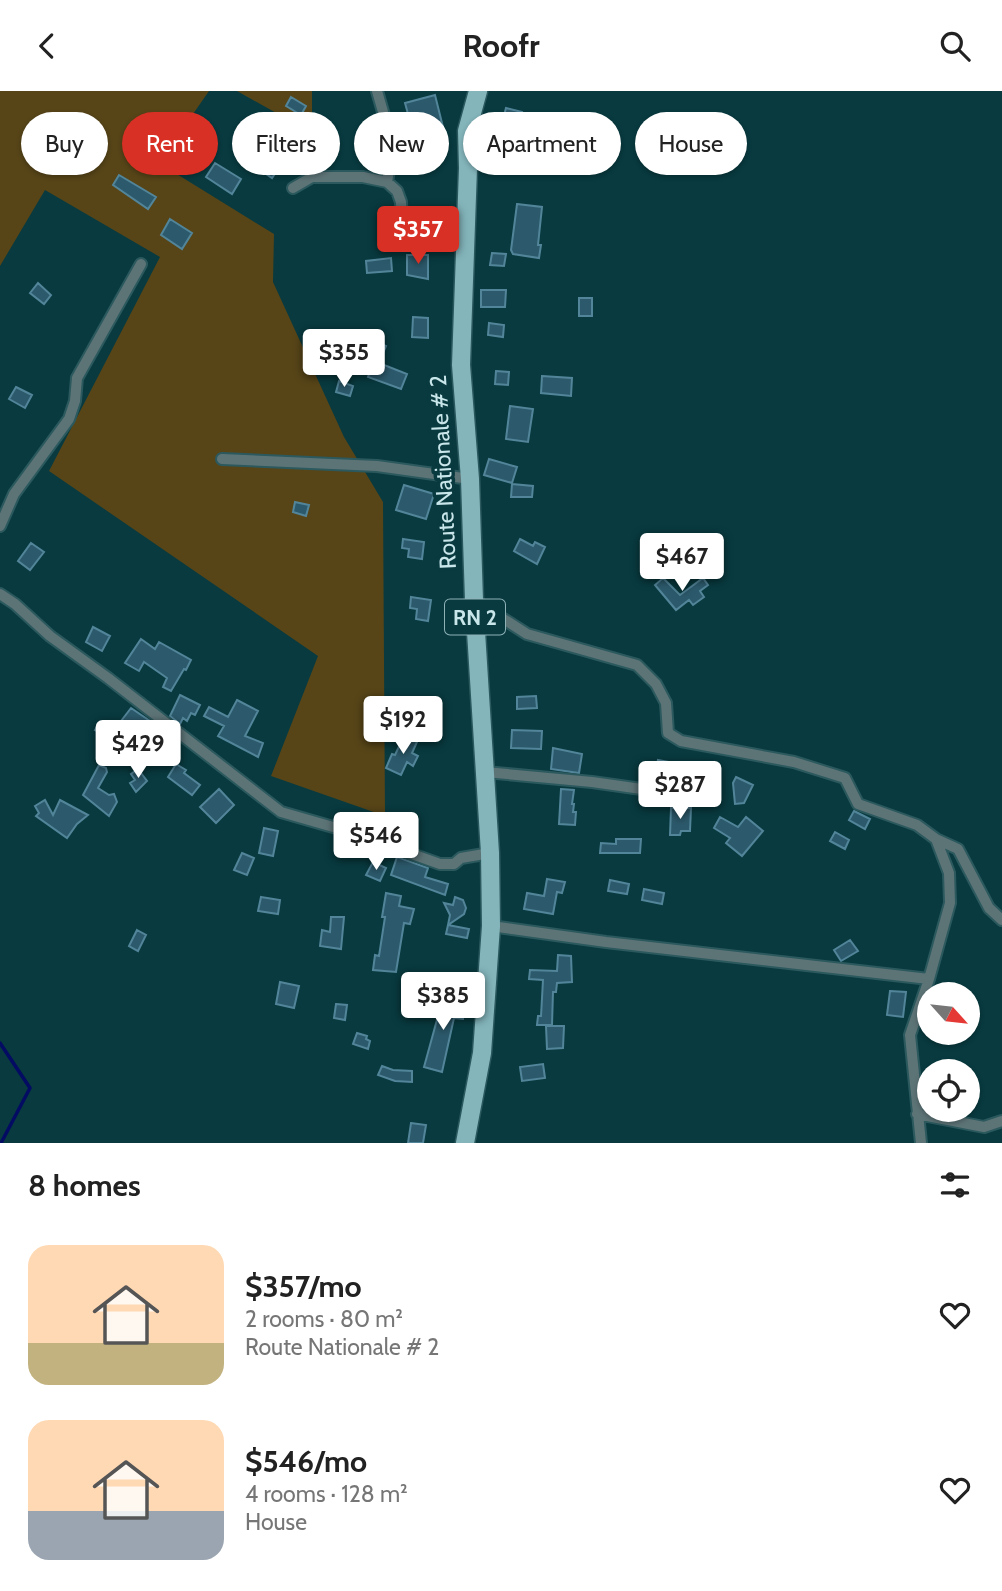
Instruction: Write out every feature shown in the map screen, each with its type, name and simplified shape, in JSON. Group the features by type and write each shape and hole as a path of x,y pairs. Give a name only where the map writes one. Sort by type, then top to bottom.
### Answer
{"main road":[{"name":"Route Nationale # 2","path":"465,1143 482,1053 491,926 490,853 474,600 470,479 461,365 467,131 478,91"}],"street":[{"path":"377,91 393,147 387,182"},
{"path":"293,188 312,177 363,177 387,182 397,191 401,202 401,226 464,239"},
{"path":"0,526 14,494 69,419 75,401 77,378 141,264"},
{"path":"222,459 377,466 470,479"},
{"path":"0,594 50,636 281,812 347,831 440,864 454,863 461,857 490,853"},
{"path":"474,600 527,634 637,665 656,684 666,703 668,733 681,741 794,762 845,778 858,804 917,825 936,839 958,849 989,908 1002,920"},
{"path":"485,772 592,782 691,796"},
{"path":"917,1114 910,1035 950,903 949,873 936,839"},
{"path":"491,926 929,979"},
{"path":"958,1122 984,1127 1002,1121"},
{"path":"918,1122 920,1143"}],"shaded area":[{"path":"0,91 209,91 194,112 122,112 122,175 178,175 274,234 273,282 344,437 383,502 385,816 271,776 318,656 49,471 160,257 45,190 0,266"},
{"path":"237,91 312,91 312,112 274,112"}],"building":[{"path":"435,95 439,112 407,112 405,103"},
{"path":"291,97 306,106 303,112 296,112 286,106"},
{"path":"506,108 522,112 505,112"},
{"path":"218,165 241,179 232,194 206,177 218,175"},
{"path":"119,175 156,197 148,209 113,185"},
{"path":"517,204 542,207 539,258 513,254 511,250"},
{"path":"170,219 192,233 182,249 161,235"},
{"path":"492,253 506,254 504,266 490,265"},
{"path":"407,255 428,255 428,279 407,275"},
{"path":"391,258 392,271 367,273 366,261"},
{"path":"38,283 51,295 44,304 30,293"},
{"path":"481,290 506,290 505,307 481,307"},
{"path":"579,298 592,298 592,316 579,316"},
{"path":"413,317 428,318 428,338 412,337"},
{"path":"489,323 504,325 503,337 488,335"},
{"path":"362,336 386,346 381,358 357,348"},
{"path":"374,361 407,374 401,389 368,377"},
{"path":"496,371 509,372 508,385 495,384"},
{"path":"542,376 572,378 571,396 541,393"},
{"path":"339,381 353,386 350,396 336,392"},
{"path":"16,387 32,395 25,408 9,399"},
{"path":"510,406 533,409 528,442 506,439"},
{"path":"489,459 517,467 512,483 484,475"},
{"path":"512,484 533,486 532,497 511,497"},
{"path":"404,485 434,494 426,519 396,510"},
{"path":"295,502 309,505 306,516 293,512"},
{"path":"403,539 424,542 422,559 408,557 409,549 402,548"},
{"path":"520,539 533,546 535,542 545,547 537,564 514,551"},
{"path":"31,543 44,552 30,570 18,561"},
{"path":"663,578 680,595 703,578 708,585 700,591 704,597 693,605 689,600 676,610 655,585"},
{"path":"411,597 431,600 428,621 416,619 417,609 410,608"},
{"path":"93,627 110,636 102,651 86,642"},
{"path":"141,639 155,649 159,642 191,660 171,691 163,687 167,678 144,662 139,671 125,663"},
{"path":"180,695 200,705 195,715 191,713 187,721 183,718 180,724 170,716"},
{"path":"536,696 537,708 517,709 517,697"},
{"path":"237,700 258,711 245,736 263,743 258,757 218,736 224,726 204,716 209,707 228,717"},
{"path":"131,708 150,721 137,739 118,725"},
{"path":"100,722 113,728 109,737 95,730"},
{"path":"512,730 542,731 541,749 511,748"},
{"path":"404,736 417,742 412,753 418,756 413,766 407,762 401,775 386,768"},
{"path":"553,748 582,754 579,773 551,769"},
{"path":"658,760 685,765 684,776 665,774 663,779 654,777"},
{"path":"176,764 200,785 192,795 168,777"},
{"path":"99,765 106,768 107,772 98,788 109,795 114,794 117,802 109,816 83,795"},
{"path":"138,769 147,781 136,792 130,783 135,780 131,774"},
{"path":"736,777 753,785 744,803 735,804 733,783"},
{"path":"219,789 234,805 216,823 200,807"},
{"path":"561,789 574,790 572,804 573,812 576,812 575,825 559,824"},
{"path":"45,800 53,815 60,800 88,815 67,838 36,816 39,813 35,806"},
{"path":"671,808 691,808 690,831 670,835"},
{"path":"854,811 870,819 865,829 849,820"},
{"path":"720,817 738,827 746,817 763,831 742,856 726,843 730,838 714,828"},
{"path":"264,828 278,831 273,856 259,853"},
{"path":"835,832 849,840 845,849 830,841"},
{"path":"616,839 641,839 640,853 600,853 601,843 616,844"},
{"path":"242,853 254,858 247,875 234,870"},
{"path":"397,857 428,868 425,877 448,884 445,895 391,875"},
{"path":"373,862 386,868 380,881 366,875"},
{"path":"547,879 565,882 562,893 557,892 553,914 524,909 527,893 544,896"},
{"path":"610,880 629,884 627,894 608,891"},
{"path":"644,889 664,893 662,904 642,900"},
{"path":"386,893 401,896 399,906 414,909 410,924 404,923 396,972 373,970 375,955 379,956"},
{"path":"261,897 280,900 278,914 258,911"},
{"path":"455,897 463,900 466,908 464,914 448,925 450,915 444,903 453,905"},
{"path":"331,917 344,917 341,949 320,946 322,930 330,932"},
{"path":"448,925 469,929 467,938 446,934"},
{"path":"137,930 146,935 138,951 129,946"},
{"path":"850,940 858,951 841,961 834,950"},
{"path":"558,955 571,956 572,982 557,983 556,992 553,992 552,1025 537,1025 538,1016 541,1016 543,980 529,979 530,970 557,971"},
{"path":"280,982 299,986 294,1008 276,1004"},
{"path":"890,991 906,992 903,1017 887,1015"},
{"path":"435,999 465,1003 463,1019 454,1018 442,1072 424,1067 438,1016 433,1015"},
{"path":"336,1004 347,1005 345,1020 334,1018"},
{"path":"546,1026 564,1026 563,1048 547,1049"},
{"path":"357,1033 367,1036 366,1039 370,1041 368,1049 353,1044"},
{"path":"543,1064 545,1078 522,1081 520,1067"},
{"path":"382,1066 393,1070 412,1071 412,1082 395,1081 378,1075"},
{"path":"411,1123 426,1125 423,1143 408,1143"}],"waterway":[{"path":"0,1043 30,1088 1,1143"}]}
